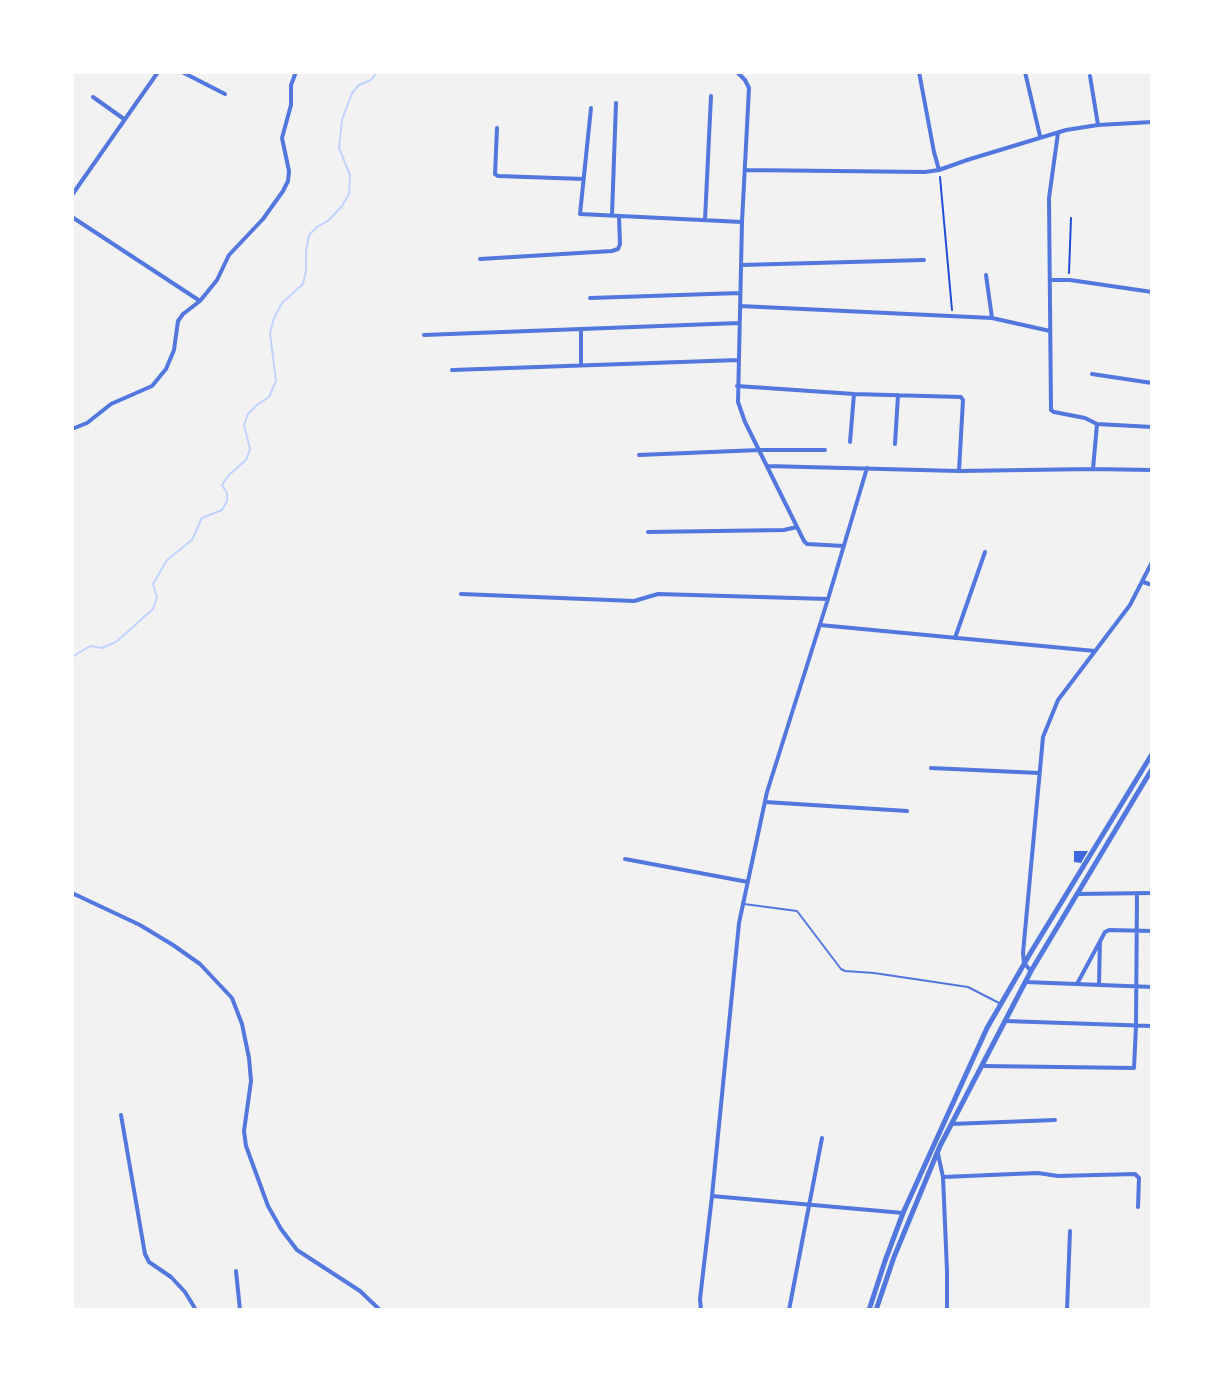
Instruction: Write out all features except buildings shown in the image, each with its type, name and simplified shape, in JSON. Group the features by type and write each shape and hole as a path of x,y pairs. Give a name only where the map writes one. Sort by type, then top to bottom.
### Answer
{"street":[{"path":"72,195 158,72"},
{"path":"182,72 225,94"},
{"path":"72,429 87,423 111,404 152,386 166,369 174,350 178,321 217,280 229,255 263,219 288,181 282,138 296,72"},
{"path":"737,72 749,88 738,402 745,422 807,544 844,546"},
{"path":"919,72 939,170"},
{"path":"1025,72 1040,137"},
{"path":"1090,76 1098,125"},
{"path":"705,220 711,96"},
{"path":"93,97 124,119"},
{"path":"612,215 616,103"},
{"path":"591,108 580,214 742,222"},
{"path":"745,170 925,172 1066,130 1152,122"},
{"path":"497,128 495,174 498,176 584,179"},
{"path":"1058,133 1049,198 1051,410 1097,424 1152,427"},
{"path":"480,259 612,251 618,249 620,244 619,216"},
{"path":"72,217 200,301"},
{"path":"741,265 924,260"},
{"path":"986,275 992,318"},
{"path":"1050,280 1152,292"},
{"path":"590,298 740,293"},
{"path":"740,306 992,318 1050,331"},
{"path":"424,335 739,323"},
{"path":"581,329 581,365"},
{"path":"452,370 738,360"},
{"path":"1092,374 1152,383"},
{"path":"737,386 961,397 959,471"},
{"path":"850,442 854,394"},
{"path":"895,444 898,395"},
{"path":"1093,469 1097,424"},
{"path":"639,455 825,450"},
{"path":"767,466 959,471 1152,470"},
{"path":"701,1310 739,923 765,802 867,468"},
{"path":"648,532 784,530 797,527"},
{"path":"955,638 985,552"},
{"path":"1031,971 1024,963 1023,953 1043,737 1055,705 1130,605 1152,562"},
{"path":"1143,582 1152,585"},
{"path":"461,594 634,601 658,594 828,599"},
{"path":"820,625 1095,651"},
{"path":"869,1310 903,1213 981,1041 1024,963 1152,754"},
{"path":"931,768 1039,773"},
{"path":"876,1310 894,1257 951,1124 1031,971 1152,769"},
{"path":"765,802 907,811"},
{"path":"625,859 748,882"},
{"path":"72,893 140,925 173,945 200,964 232,998 242,1024 249,1058 250,1096 244,1131 246,1146 268,1206 297,1250 360,1291 380,1310"},
{"path":"982,1066 1134,1068 1137,893"},
{"path":"1076,894 1152,893"},
{"path":"1077,984 1100,938 1109,930 1152,931"},
{"path":"1099,984 1100,938"},
{"path":"1025,982 1152,987"},
{"path":"1005,1021 1152,1026"},
{"path":"121,1115 145,1254 149,1262 171,1277 185,1292 196,1310"},
{"path":"951,1124 1055,1120"},
{"path":"789,1310 822,1138"},
{"path":"938,1154 943,1177 947,1310"},
{"path":"943,1177 1038,1173 1058,1176 1135,1174 1139,1178 1138,1207"},
{"path":"712,1196 903,1213"},
{"path":"1067,1310 1070,1231"},
{"path":"236,1271 240,1310"}],"lane":[{"path":"743,904 797,911 845,971 968,987 1000,1004"}],"path":[{"path":"939,170 952,315"},
{"path":"1070,280 1071,218"}],"waterway":[{"path":"72,657 90,646 102,648 116,642 153,609 157,597 153,584 167,560 192,540 202,518 222,510 227,501 222,485 246,460 250,449 244,425 248,414 269,397 276,381 270,333 274,318 282,303 303,284 309,235 329,220 349,194 350,175 339,148 342,120 352,93 377,72"}]}
